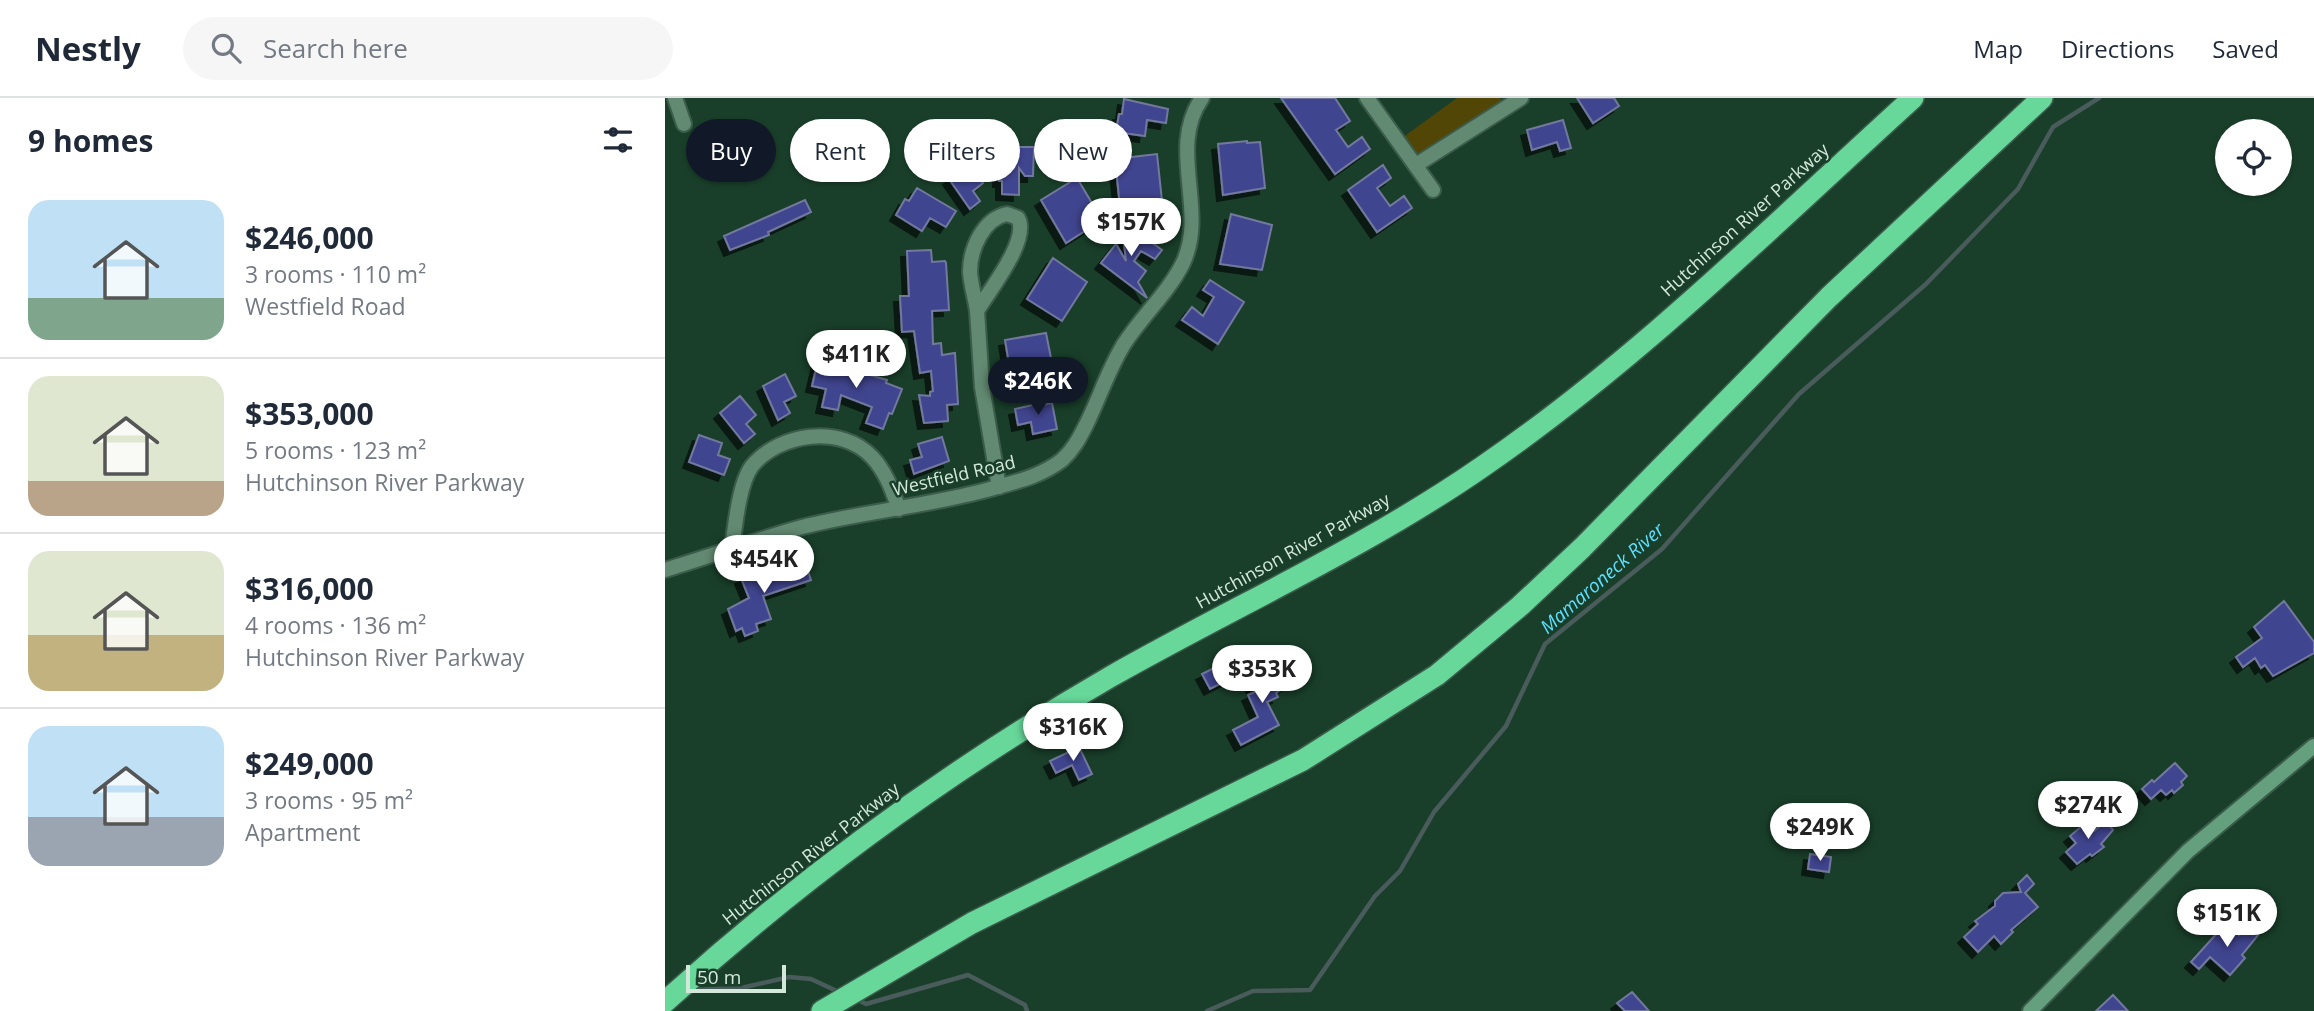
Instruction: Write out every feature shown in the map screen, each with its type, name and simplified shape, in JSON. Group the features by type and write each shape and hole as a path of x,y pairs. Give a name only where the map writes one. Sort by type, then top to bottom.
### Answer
{"highway":[{"name":"Hutchinson River Parkway","path":"665,1002 828,867 952,776 1109,678 1287,582 1480,469 1596,383 1679,312 1913,98"},
{"path":"822,1011 972,923 1303,760 1437,675 1520,606 1582,548 1829,297 2042,98"},
{"path":"1982,155 2058,98"}],"street":[{"path":"675,98 684,124"},
{"name":"Westfield Road","path":"665,570 803,527 966,496 999,487 1037,476 1063,459 1075,447 1112,364 1180,269 1188,252 1192,195 1187,136 1192,116 1202,98"},
{"path":"1367,98 1433,190"},
{"path":"1416,165 1521,98"},
{"path":"977,311 1019,239 1022,225 1018,218 1001,215 985,228 977,242 970,272 977,311 982,387 999,487"},
{"path":"731,549 738,503 750,468 771,448 793,439 817,436 850,443 871,456 888,478 899,509"},
{"path":"2030,1011 2188,851 2314,746"}],"shaded area":[{"path":"1457,98 1500,98 1506,107 1416,165 1398,141"}],"building":[{"path":"1281,98 1335,98 1350,121 1336,130 1348,147 1362,137 1370,149 1335,174"},
{"path":"1577,98 1614,98 1619,106 1593,123"},
{"path":"1124,99 1168,109 1166,123 1147,120 1145,136 1132,134 1132,119 1118,119 1119,114 1122,114"},
{"path":"1563,120 1571,148 1560,151 1557,142 1532,150 1527,130"},
{"path":"1260,142 1265,188 1223,195 1218,144"},
{"path":"1020,147 1034,147 1033,176 1025,176 1020,169"},
{"path":"1157,154 1162,201 1120,207 1117,182 1132,182 1132,157"},
{"path":"1383,165 1391,178 1377,188 1390,206 1404,196 1412,208 1377,232 1348,190"},
{"path":"951,182 983,183 973,191 980,201 970,209"},
{"path":"1002,182 1019,182 1019,195 1002,194"},
{"path":"1070,182 1079,182 1102,220 1066,243 1041,200"},
{"path":"917,188 956,211 946,227 930,218 922,231 896,215 905,199 909,201"},
{"path":"805,200 811,212 768,232 769,235 730,250 724,236"},
{"path":"1231,214 1272,225 1262,270 1220,264"},
{"path":"1129,226 1162,250 1155,259 1141,251 1134,261 1146,271 1138,282 1147,298 1101,263 1116,244 1126,261 1123,234"},
{"path":"931,250 932,262 946,263 949,310 932,311 933,344 941,343 942,355 955,353 958,404 947,405 948,421 924,423 919,395 930,396 933,391 931,371 920,373 914,331 902,332 900,296 909,296 907,251"},
{"path":"1053,258 1087,282 1062,321 1027,299"},
{"path":"1210,280 1244,302 1218,344 1182,320 1192,307 1203,316 1214,297 1203,290"},
{"path":"1046,333 1055,378 1013,388 1005,340"},
{"path":"819,356 837,362 836,365 887,380 886,383 902,389 883,429 866,423 872,407 841,395 838,410 822,407 826,389 812,386"},
{"path":"785,374 796,396 784,402 790,413 778,420 763,386"},
{"path":"740,396 756,415 746,424 755,434 744,443 720,413"},
{"path":"1052,403 1057,429 1033,434 1031,422 1018,425 1015,409"},
{"path":"699,435 722,443 718,455 730,459 724,475 689,462"},
{"path":"942,437 949,461 914,474 910,460 922,457 918,444"},
{"path":"805,562 811,580 763,596 771,619 756,624 758,631 745,636 742,628 736,631 728,609 749,598 741,578 758,572 759,576"},
{"path":"2284,601 2314,642 2314,653 2273,676 2265,665 2261,668 2255,658 2243,667 2236,657 2262,638 2254,627"},
{"path":"1242,654 1249,669 1210,689 1202,674"},
{"path":"1273,669 1282,671 1288,684 1276,693 1278,697 1267,702 1279,725 1241,745 1233,730 1258,717 1248,695 1255,692 1249,680"},
{"path":"1079,747 1092,774 1079,780 1072,765 1056,773 1050,761"},
{"path":"2175,763 2187,776 2181,782 2183,785 2174,793 2172,790 2166,795 2161,790 2151,799 2142,789"},
{"path":"2106,821 2113,830 2101,844 2104,847 2077,864 2066,852 2076,843 2070,836 2087,822 2094,831"},
{"path":"1810,854 1831,857 1829,872 1808,869"},
{"path":"2027,875 2034,884 2025,893 2038,907 2011,930 2013,932 2001,944 1994,936 1978,952 1964,937 1978,924 1975,921 1995,906 1995,901 2003,893 2021,892 2018,884"},
{"path":"2248,925 2258,935 2242,955 2245,958 2230,975 2210,957 2199,969 2191,962 2219,931 2223,935 2230,927 2239,935"},
{"path":"1632,992 1649,1011 1625,1011 1617,1003"},
{"path":"2113,995 2128,1011 2096,1011"}],"waterway":[{"name":"Mamaroneck River","path":"1207,1011 1253,991 1310,990 1375,896 1400,871 1434,812 1506,726 1545,644 1662,549 1799,394 1926,284 2018,189 2053,127 2099,98"},
{"name":"Mamaroneck River","path":"856,999 866,1004 968,975 1025,1005 1027,1011"},
{"name":"Mamaroneck River","path":"690,990 741,988 789,977 811,979 841,993"}]}
